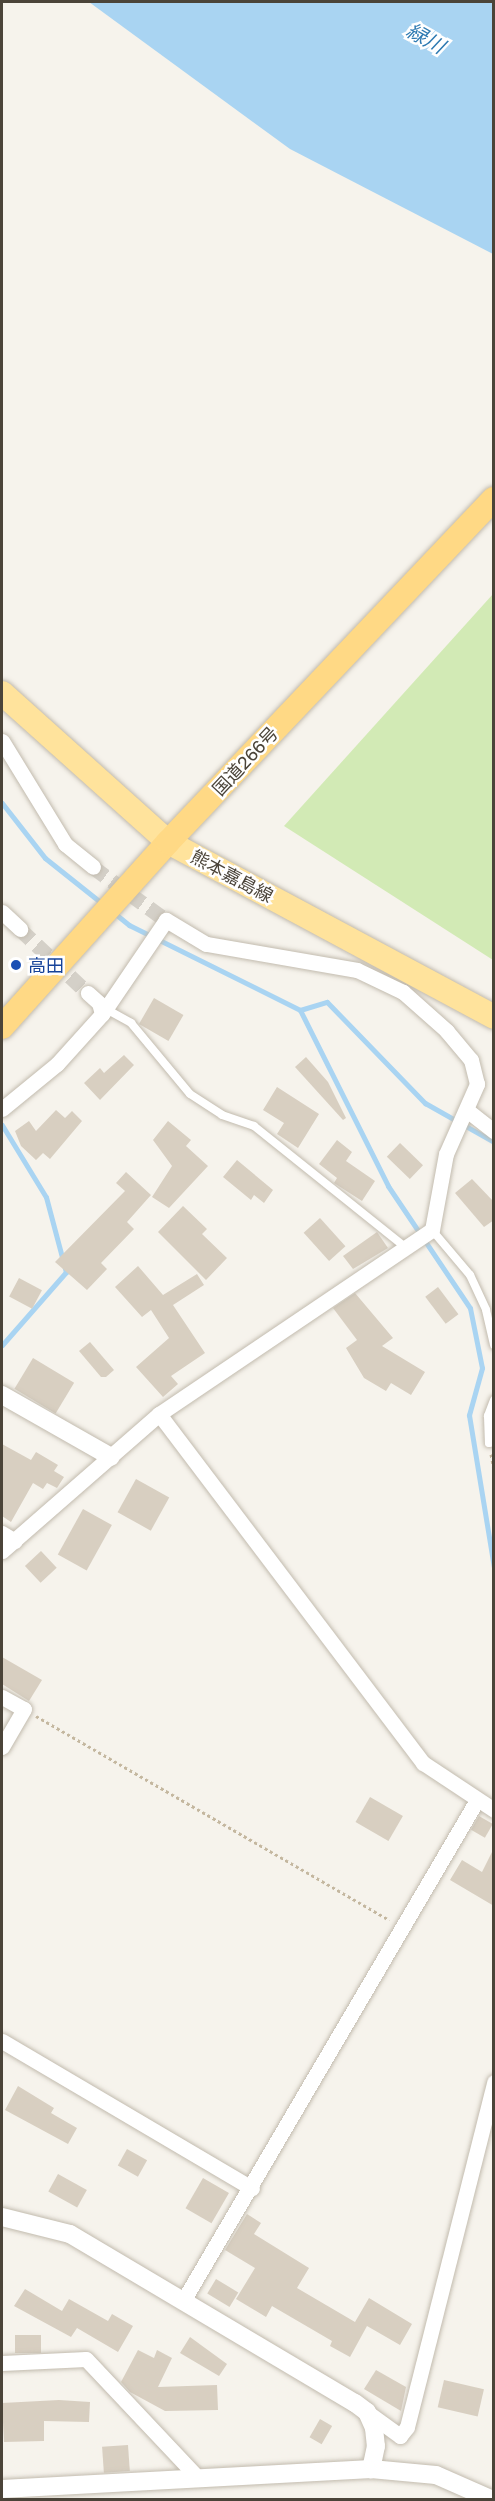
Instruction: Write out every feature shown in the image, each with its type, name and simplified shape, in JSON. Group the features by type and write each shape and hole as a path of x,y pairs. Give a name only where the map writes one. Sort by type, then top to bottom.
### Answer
{"highway":[{"name":"国道266号","path":"2,1027 168,842 494,499"}],"main road":[{"name":"熊本嘉島線","path":"2,693 65,753 168,842 494,1017"}],"street":[{"path":"2,741 65,844 93,867"},
{"path":"2,912 20,929"},
{"path":"2,1109 57,1064 104,1012 166,920 206,944 357,970 403,992 447,1030 471,1060 477,1084 468,1111 446,1154 432,1230 159,1414 2,1551"},
{"path":"88,993 99,1003 104,1012"},
{"path":"468,1111 494,1131"},
{"path":"2,1395 111,1457"},
{"path":"159,1414 423,1763 494,1810"},
{"path":"2,1533 15,1541"},
{"path":"2,1697 24,1709 2,1748"},
{"path":"183,2301 252,2188 477,1800"},
{"path":"2,2041 252,2188"},
{"path":"2,2217 70,2234 368,2412 400,2436 407,2427 494,2082"},
{"path":"2,2363 86,2359 198,2478"},
{"path":"368,2412 376,2446 371,2469"},
{"path":"2,2489 371,2469 436,2475 493,2499"}],"lane":[{"path":"104,1012 131,1023 190,1094 222,1115 254,1126 405,1247"},
{"path":"432,1230 470,1275 486,1310 494,1345"},
{"path":"494,1400 488,1416 489,1443 494,1442"}],"path":[{"path":"24,1709 150,1779 403,1928"}],"green space":[{"path":"493,594 493,960 284,826"}],"water":[{"name":"緑川","path":"89,2 493,2 493,254 290,149"}],"building":[{"path":"154,998 183,1015 168,1041 139,1024"},
{"path":"124,1055 134,1065 100,1100 84,1083 100,1068 104,1073"},
{"path":"306,1057 328,1082 346,1118 343,1120 295,1067"},
{"path":"277,1087 319,1114 298,1148 277,1134 284,1123 263,1110"},
{"path":"56,1110 65,1118 72,1111 82,1121 50,1159 43,1153 36,1160 21,1146 15,1131 29,1121 36,1131"},
{"path":"168,1121 191,1140 186,1146 208,1166 169,1208 152,1197 172,1166 153,1140"},
{"path":"337,1140 352,1152 346,1161 375,1181 362,1201 334,1183 337,1178 319,1164"},
{"path":"400,1143 423,1165 410,1179 387,1157"},
{"path":"237,1160 273,1190 264,1203 254,1195 251,1200 223,1177"},
{"path":"126,1172 151,1195 127,1222 134,1229 101,1263 107,1269 87,1290 55,1262 125,1191 116,1183"},
{"path":"472,1179 494,1202 494,1220 484,1227 455,1193"},
{"path":"183,1206 207,1229 202,1234 227,1258 206,1280 158,1232"},
{"path":"320,1218 345,1246 329,1261 304,1233"},
{"path":"377,1232 388,1248 353,1269 343,1256"},
{"path":"138,1266 163,1295 197,1274 204,1285 173,1305 205,1353 171,1376 178,1384 163,1397 136,1367 169,1338 151,1310 142,1317 115,1287"},
{"path":"19,1278 42,1290 32,1309 9,1297"},
{"path":"438,1287 458,1314 446,1324 425,1297"},
{"path":"355,1293 393,1338 382,1346 425,1372 411,1395 391,1383 386,1391 364,1378 346,1348 357,1340 333,1308"},
{"path":"90,1342 114,1370 106,1377 101,1377 79,1351"},
{"path":"33,1358 74,1383 56,1414 14,1389"},
{"path":"2,1444 31,1460 36,1452 58,1465 54,1471 64,1477 57,1488 47,1483 43,1489 33,1483 11,1522 2,1516"},
{"path":"136,1479 169,1497 151,1531 118,1512"},
{"path":"83,1509 112,1525 87,1570 58,1554"},
{"path":"41,1551 57,1568 41,1583 25,1566"},
{"path":"2,1657 42,1680 29,1701 2,1684"},
{"path":"370,1797 403,1816 388,1841 356,1822"},
{"path":"479,1816 493,1824 485,1838 471,1830"},
{"path":"494,1848 494,1906 450,1880 462,1860 482,1872"},
{"path":"18,2086 54,2108 51,2113 77,2128 68,2144 5,2110"},
{"path":"127,2149 147,2160 138,2177 118,2166"},
{"path":"58,2174 87,2190 77,2207 48,2191"},
{"path":"203,2178 229,2193 211,2223 186,2208"},
{"path":"247,2214 261,2223 254,2234 309,2268 297,2288 355,2322 369,2298 412,2324 400,2345 367,2326 350,2357 330,2346 332,2341 272,2306 266,2317 236,2299 255,2268 225,2250"},
{"path":"216,2279 238,2292 230,2307 207,2294"},
{"path":"25,2289 62,2311 69,2299 108,2321 112,2314 133,2326 118,2352 77,2328 71,2337 14,2306"},
{"path":"15,2335 41,2335 41,2353 15,2353"},
{"path":"190,2337 227,2364 219,2376 180,2353"},
{"path":"138,2350 154,2358 157,2350 172,2358 158,2387 217,2385 218,2410 165,2411 130,2392 121,2382"},
{"path":"376,2370 406,2387 401,2411 364,2389"},
{"path":"444,2380 484,2389 478,2417 438,2407"},
{"path":"59,2400 90,2402 89,2422 44,2421 44,2441 4,2442 2,2403"},
{"path":"320,2419 332,2426 322,2444 310,2437"},
{"path":"128,2445 130,2471 104,2473 102,2447"}],"waterway":[{"path":"2,803 45,858 104,905"},
{"path":"113,912 129,925 300,1010 388,1186 470,1308 482,1368 469,1415 494,1568"},
{"path":"300,1010 327,1002 425,1103 494,1142"},
{"path":"2,1125 46,1197 66,1272 2,1345"}],"tunnel":[{"path":"93,867 166,920"},
{"path":"20,929 88,993"}],"place":[{"name":"高田","path":"16,965"}]}
